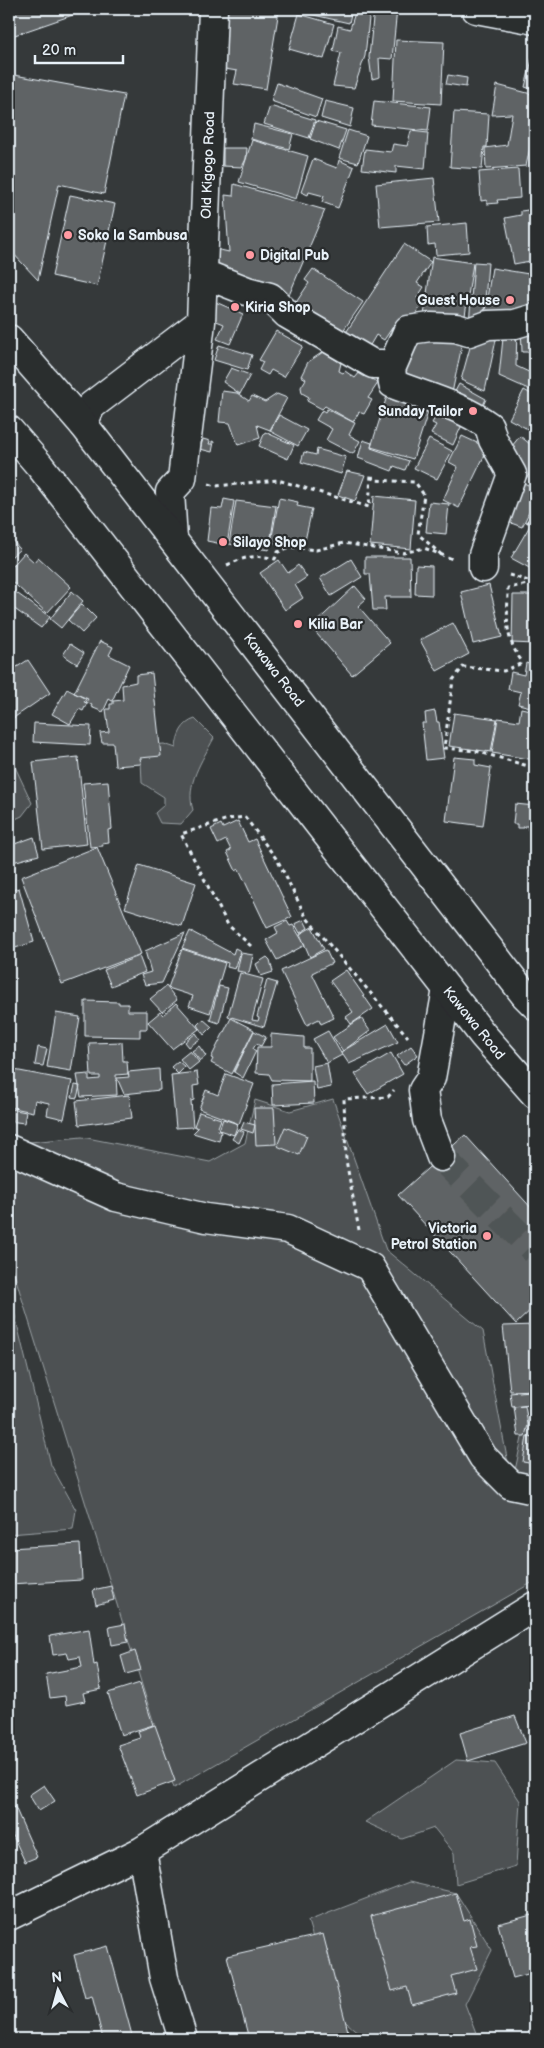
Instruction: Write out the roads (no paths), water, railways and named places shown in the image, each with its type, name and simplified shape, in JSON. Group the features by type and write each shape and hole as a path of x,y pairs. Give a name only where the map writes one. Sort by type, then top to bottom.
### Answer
{"street":[{"name":"Old Kigogo Road","path":"173,540 170,492 182,479 201,322 213,9"},
{"path":"476,9 535,20"},
{"path":"204,274 247,291 270,296 287,314 373,364 382,364 391,369"},
{"path":"483,568 483,555 512,474 493,440 489,426 442,400 424,396 393,384 391,369 408,330 431,327 456,328 469,332 488,325 515,324 535,318"},
{"path":"83,424 90,406 201,322"},
{"name":"Kawawa Road","path":"9,339 83,424 525,995 535,1005"},
{"name":"Kawawa Road","path":"9,430 40,466 483,1035 535,1094"},
{"path":"441,1157 427,1120 423,1090 431,1078 447,989"},
{"path":"9,1149 116,1197 206,1218 288,1229 370,1267 483,1457 511,1484 535,1490"},
{"path":"9,1916 142,1851 535,1606"},
{"path":"142,1851 164,1978 183,2039"}],"tunnel":[{"path":"441,1157 535,1251"}],"place":[{"name":"Soko la Sambusa","path":"68,235"},
{"name":"Digital Pub","path":"250,255"},
{"name":"Guest House","path":"510,300"},
{"name":"Kiria Shop","path":"235,307"},
{"name":"Sunday Tailor","path":"473,411"},
{"name":"Silayo Shop","path":"223,542"},
{"name":"Kilia Bar","path":"298,624"},
{"name":"Victoria Petrol Station","path":"487,1236"}]}
